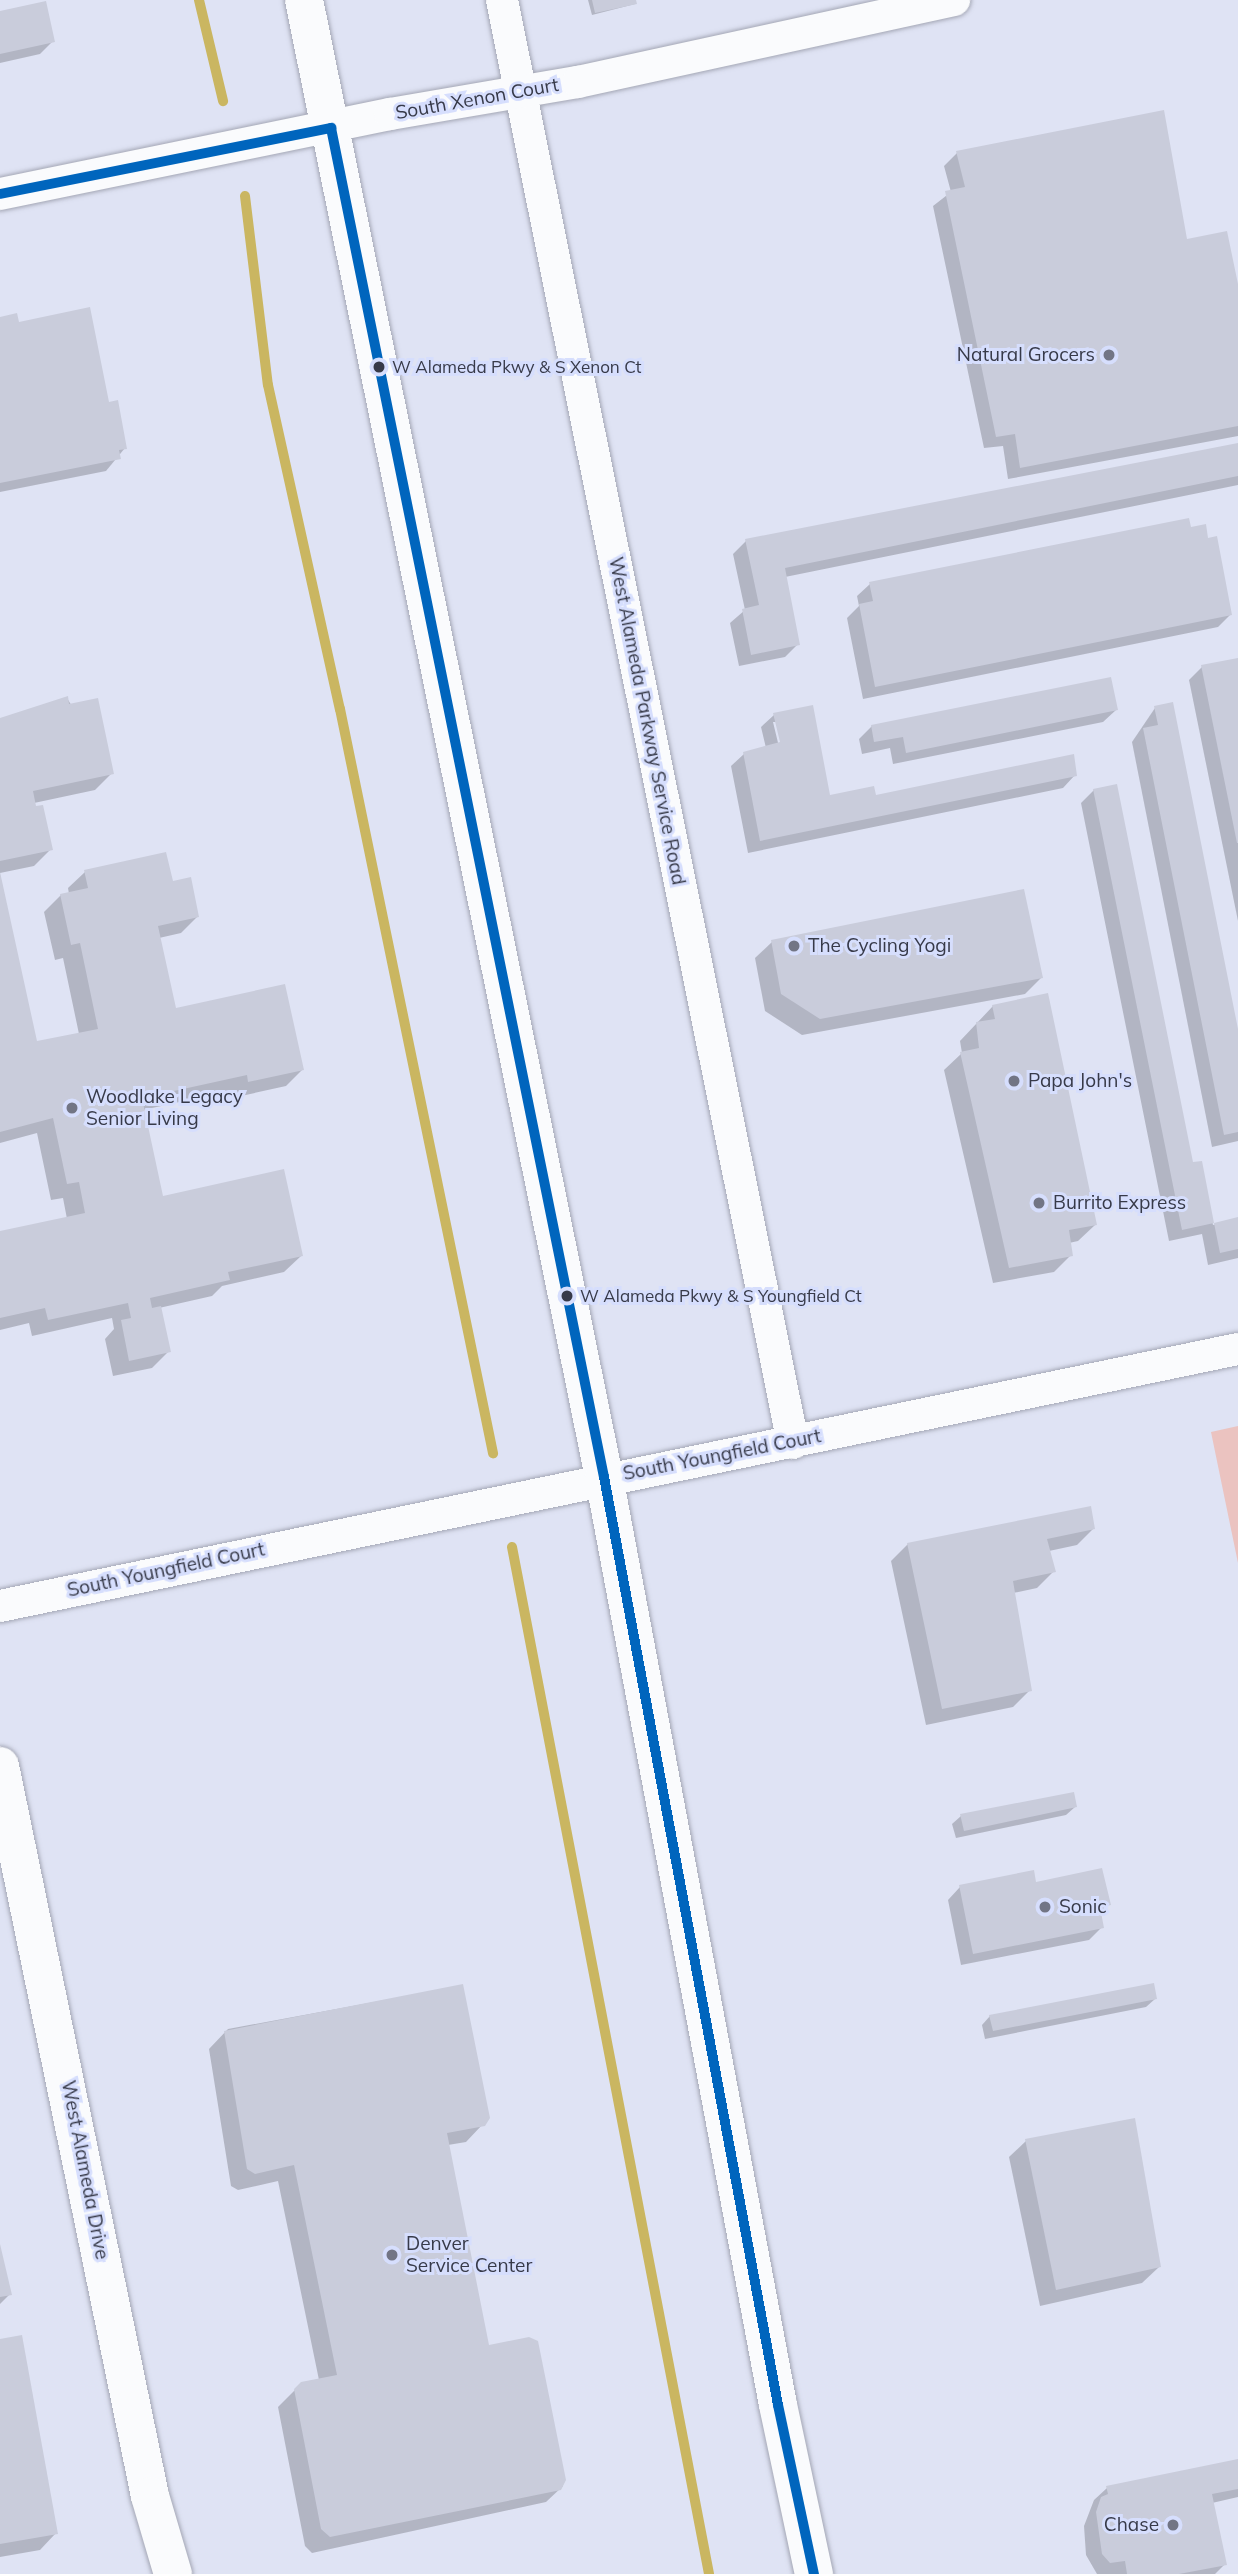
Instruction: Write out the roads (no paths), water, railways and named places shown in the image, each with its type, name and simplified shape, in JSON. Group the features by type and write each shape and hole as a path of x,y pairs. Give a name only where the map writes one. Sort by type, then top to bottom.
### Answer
{"main road":[{"path":"304,0 604,1477 775,2391 814,2574"},
{"name":"West Alameda Drive","path":"0,1766 150,2496 173,2574"}],"street":[{"name":"West Alameda Parkway Service Road","path":"502,0 793,1443"},
{"name":"South Xenon Court","path":"0,194 390,114 520,93 954,0"},
{"name":"South Youngfield Court","path":"0,1606 604,1477 793,1443 1238,1349"}],"waterway":[{"path":"199,0 223,101"},
{"path":"245,196 268,385 340,709 493,1453"},
{"path":"512,1547 709,2574"}],"place":[{"name":"Natural Grocers","path":"1109,355"},
{"name":"W Alameda Pkwy & S Xenon Ct","path":"379,367"},
{"name":"The Cycling Yogi","path":"794,946"},
{"name":"Papa John's","path":"1014,1081"},
{"name":"Woodlake Legacy Senior Living","path":"72,1108"},
{"name":"Burrito Express","path":"1039,1203"},
{"name":"W Alameda Pkwy & S Youngfield Ct","path":"567,1296"},
{"name":"Sonic","path":"1045,1907"},
{"name":"Denver Service Center","path":"392,2255"},
{"name":"Chase","path":"1173,2525"}]}
